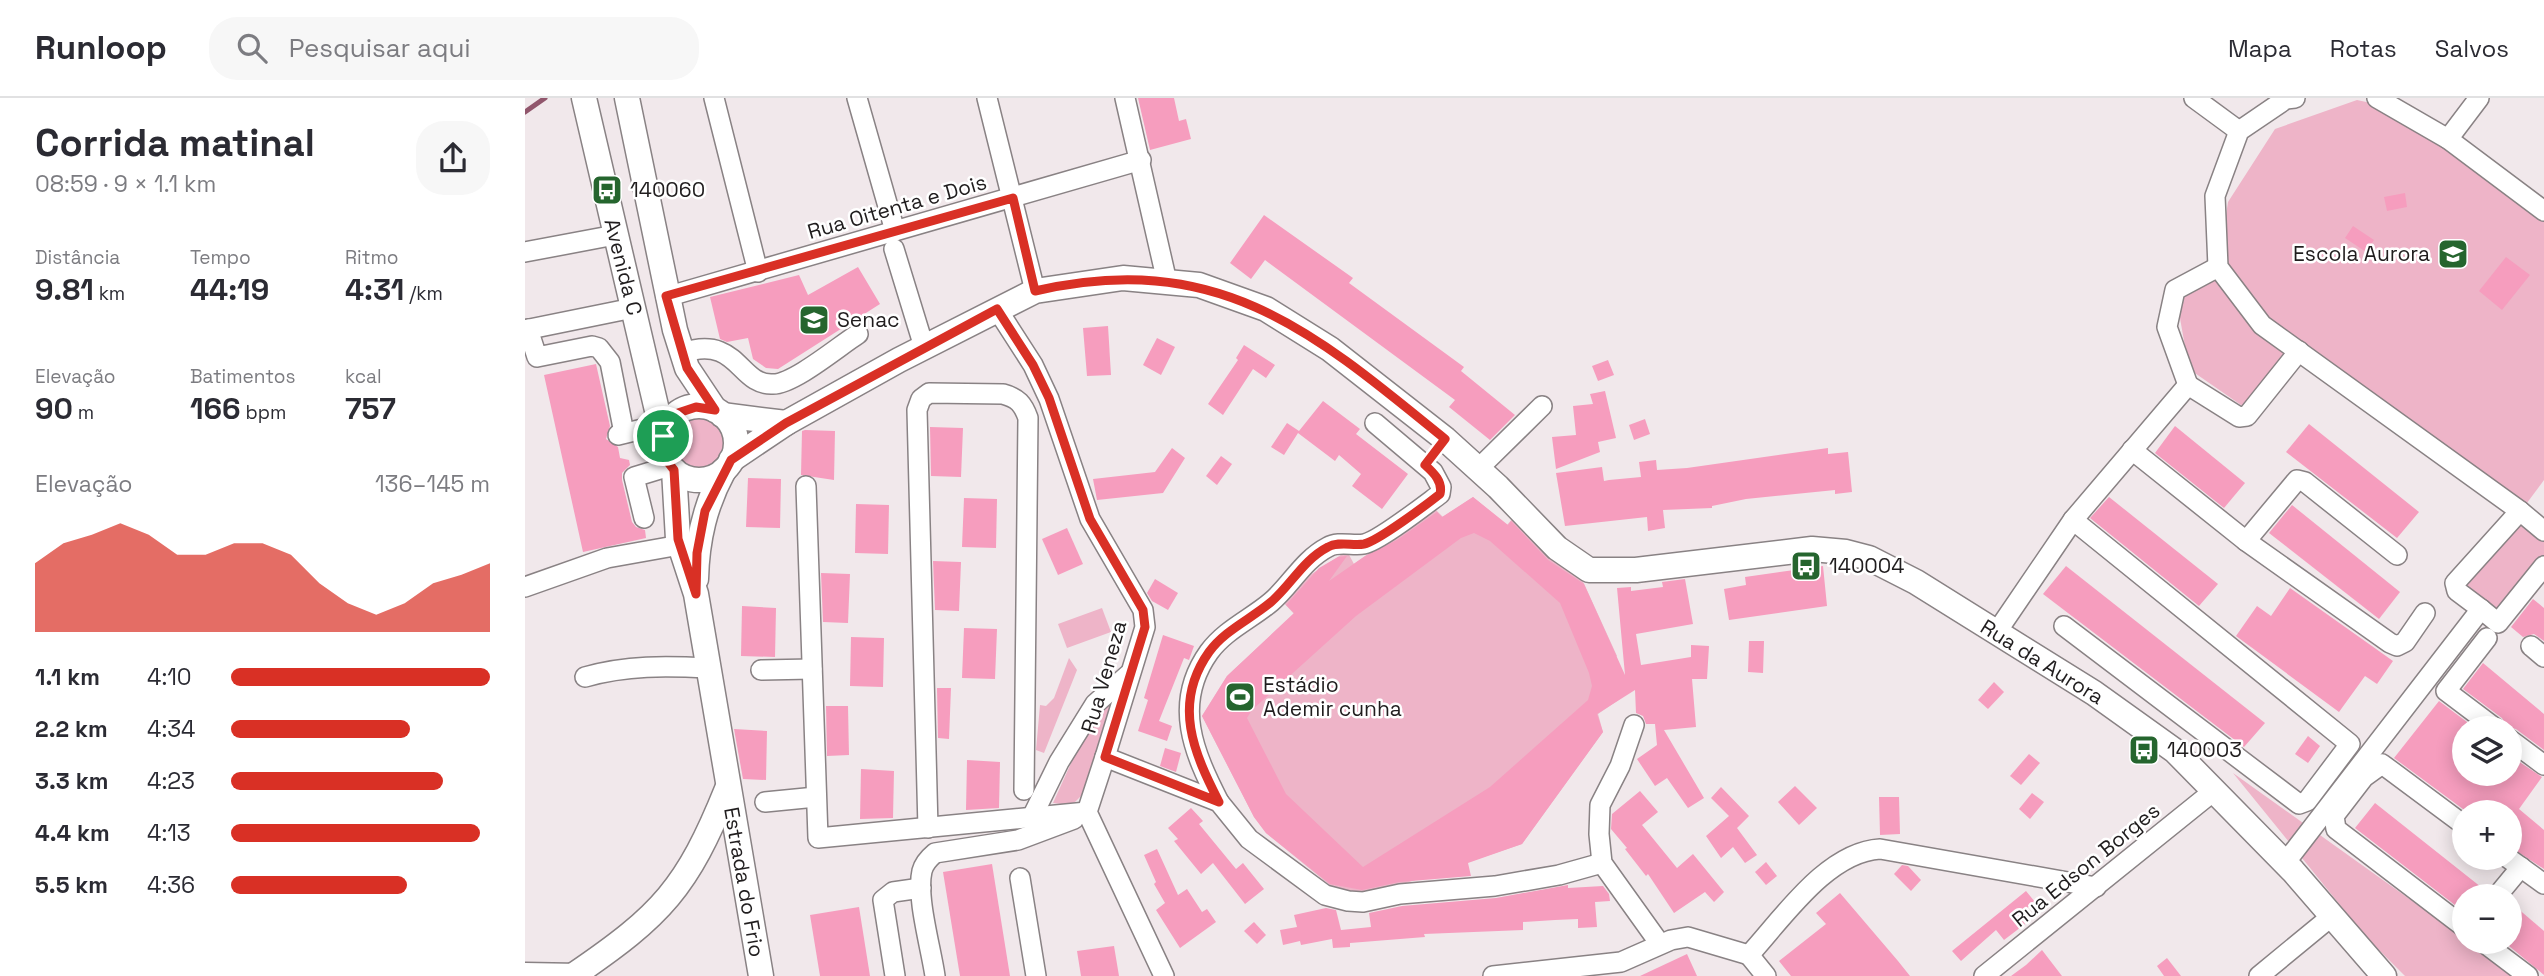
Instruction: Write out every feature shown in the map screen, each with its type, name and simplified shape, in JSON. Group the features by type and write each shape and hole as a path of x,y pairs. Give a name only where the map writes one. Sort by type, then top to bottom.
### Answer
{"main road":[{"name":"Avenida C","path":"585,98 661,430"},
{"name":"Avenida C","path":"627,98 666,296 693,380 718,413"},
{"path":"672,468 694,480 715,477 786,423 922,342 1035,291 1123,278 1199,285 1266,309 1330,349 1479,468"},
{"path":"696,594 680,545 672,468 663,451 661,430 678,413 696,407 786,423"},
{"path":"696,594 697,553 705,511 728,465 735,436 718,413"},
{"name":"Rua da Aurora","path":"1479,468 1574,562 1589,569 1605,571 1770,552 1812,550 1846,552 1869,558 1916,582 2137,721 2215,790 2285,863 2384,976"},
{"name":"Estrada do Frio","path":"696,594 761,976"},
{"path":"525,975 577,976 644,925 670,899 705,842 727,788"}],"street":[{"path":"714,98 758,272"},
{"path":"857,98 922,342"},
{"path":"987,98 1035,291"},
{"path":"1125,98 1167,282"},
{"path":"2194,98 2239,131"},
{"path":"2295,98 2286,99 2239,131 2215,195 2218,267 2262,325 2544,531"},
{"path":"2377,98 2448,139 2544,211"},
{"path":"2448,139 2479,98"},
{"name":"Rua Oitenta e Dois","path":"666,296 895,240 1013,198 1141,160"},
{"path":"525,252 615,235"},
{"path":"2218,267 2175,290 2167,327 2187,385 2239,417 2247,416 2299,351"},
{"path":"633,308 526,330 537,357 592,346 599,348 610,362 621,434 661,430"},
{"name":"Rua Veneza","path":"997,309 1033,365 1049,398 1090,519 1143,610 1145,627 1128,675 1105,757 1219,802 1249,839 1325,895 1347,901 1363,902 1400,894 1495,886 1559,875 1602,863"},
{"path":"587,317 592,346"},
{"path":"685,352 717,348 737,361 759,382 772,385 788,380 858,334"},
{"path":"1996,633 2073,520 2187,385"},
{"path":"928,828 917,410 921,399 929,393 1003,394 1013,397 1024,406 1028,418 1028,644 1024,790"},
{"path":"1479,468 1542,406"},
{"path":"1219,802 1197,758 1189,730 1196,679 1209,652 1232,630 1272,601 1309,559 1330,545 1366,544 1440,494 1441,487 1437,478 1375,423"},
{"path":"1425,465 1445,439"},
{"path":"2132,450 2246,541 2390,643 2397,646 2405,642 2425,613"},
{"path":"644,518 634,477 672,468"},
{"path":"2246,541 2297,480 2305,482 2397,555"},
{"path":"806,486 818,838 1087,812"},
{"path":"2520,511 2455,583 2456,591 2498,623 2544,566"},
{"path":"2064,626 2299,804 2307,801 2350,744 2073,520"},
{"path":"525,587 607,558 680,545"},
{"path":"2285,863 2481,610"},
{"path":"2479,716 2446,691 2487,638"},
{"path":"585,677 614,669 644,666 709,668"},
{"path":"761,670 811,669"},
{"path":"1032,817 1059,762 1095,704 1128,675"},
{"path":"1634,724 1620,766 1600,804 1597,818 1602,863 1660,944"},
{"path":"2522,749 2544,765"},
{"path":"1105,757 1087,812 1164,976"},
{"path":"2452,816 2382,764 2364,777 2334,816 2336,829 2452,918"},
{"name":"Rua Edson Borges","path":"1984,976 2215,790"},
{"path":"765,802 816,797"},
{"path":"935,976 921,888 922,871 935,853 1030,836 1087,812"},
{"path":"1749,955 1832,867 1865,850 1880,849 2096,887"},
{"path":"2522,868 2544,884"},
{"path":"1020,878 1036,976"},
{"path":"895,976 883,900 893,892 921,888"},
{"path":"2259,976 2332,916"},
{"path":"1493,976 1623,969 1660,944 1688,937 1749,955 1766,976"},
{"path":"2499,954 2528,976"}],"shaded area":[{"path":"2357,100 2426,115 2544,207 2544,480 2521,511 2544,531 2544,566 2498,623 2455,587 2520,511 2300,352 2254,414 2189,369 2175,290 2218,267 2228,202 2275,129"},
{"path":"700,413 711,415 720,421 726,430 726,452 720,461 711,467 700,469 689,467 680,461 674,452 672,441 674,430 680,421 689,415"},
{"path":"1473,497 1507,525 1514,517 1581,577 1617,656 1610,661 1620,699 1598,714 1603,732 1522,844 1362,898 1332,887 1266,833 1254,817 1202,716 1227,676 1294,614 1283,602 1310,575 1347,551 1354,564 1434,508 1443,517"},
{"path":"1102,608 1111,632 1067,648 1058,624"},
{"path":"1069,658 1077,670 1044,753 1036,750 1040,705 1046,706 1054,698"},
{"path":"1112,702 1082,795 1072,805 1053,803 1086,730"},
{"path":"2233,773 2452,929 2452,954 2486,954 2517,976 2405,976 2366,937"}],"building":[{"path":"1138,98 1174,98 1179,121 1186,119 1191,139 1150,150"},
{"path":"2405,193 2407,207 2387,211 2384,197"},
{"path":"1264,215 1353,278 1349,283 1464,367 1461,371 1515,415 1490,440 1449,407 1455,400 1265,260 1251,279 1230,263"},
{"path":"2353,226 2374,240 2366,252 2345,238"},
{"path":"2506,257 2530,275 2502,310 2479,291"},
{"path":"858,267 880,304 778,369 766,368 753,359 748,338 727,342 720,339 710,297 799,275 808,295"},
{"path":"1108,326 1111,375 1087,376 1083,328"},
{"path":"1157,338 1175,347 1161,375 1143,365"},
{"path":"1244,345 1275,365 1266,378 1253,369 1223,415 1208,404 1238,360 1236,358"},
{"path":"1608,360 1614,375 1598,381 1592,366"},
{"path":"596,364 610,426 606,439 618,447 620,458 629,460 630,465 622,473 622,480 632,522 636,527 645,530 646,538 583,552 544,375"},
{"path":"1605,391 1616,438 1598,442 1600,452 1556,469 1552,437 1576,435 1573,406 1593,404 1590,394"},
{"path":"1323,401 1360,429 1356,434 1408,474 1382,509 1352,486 1361,474 1339,455 1335,461 1298,433 1284,455 1271,447 1287,423 1299,431"},
{"path":"1645,419 1650,434 1634,440 1629,425"},
{"path":"2309,424 2419,512 2397,538 2286,452"},
{"path":"2175,426 2245,483 2224,508 2155,453"},
{"path":"930,427 963,428 961,477 931,476"},
{"path":"802,431 835,431 834,480 801,475"},
{"path":"1172,448 1185,458 1163,493 1097,500 1093,479 1155,472"},
{"path":"1828,448 1828,454 1848,452 1852,492 1835,494 1835,490 1746,499 1712,508 1663,510 1665,528 1648,531 1647,517 1565,526 1556,473 1602,467 1604,481 1641,477 1639,462 1656,460 1657,470 1687,468"},
{"path":"1221,456 1232,464 1217,485 1206,476"},
{"path":"748,478 781,479 780,528 746,527"},
{"name":"Estádio Ademir cunha","path":"1473,497 1508,525 1511,521 1548,560 1584,584 1625,675 1617,588 1631,587 1631,591 1663,587 1662,582 1685,579 1693,624 1636,634 1641,665 1691,657 1691,645 1709,646 1707,679 1692,679 1696,727 1664,730 1704,798 1688,808 1667,778 1655,786 1637,759 1657,745 1655,724 1646,724 1643,716 1636,713 1635,690 1597,714 1603,732 1522,844 1468,863 1471,876 1399,882 1362,890 1330,884 1266,833 1254,817 1202,716 1227,676 1294,613 1286,605 1319,568 1338,557 1347,556 1329,581 1437,512 1442,517","holes":["1474,533 1490,541 1560,603 1589,673 1592,686 1588,700 1490,787 1363,867 1286,794 1247,718 1252,710 1356,616 1461,538"]},
{"path":"2109,497 2218,584 2199,606 2090,518"},
{"path":"964,498 997,499 996,548 962,547"},
{"path":"856,504 889,505 888,554 855,553"},
{"path":"2292,505 2400,592 2379,619 2269,533"},
{"path":"1067,528 1083,564 1058,575 1042,539"},
{"path":"933,561 961,562 959,611 935,610"},
{"path":"1823,566 1827,606 1729,620 1724,589 1746,585 1745,577"},
{"path":"2066,566 2265,723 2244,747 2043,594"},
{"path":"821,573 850,574 848,623 823,622"},
{"path":"1155,579 1178,593 1168,610 1152,601 1147,593"},
{"path":"2290,588 2393,661 2377,684 2365,676 2339,712 2236,636 2257,606 2271,616"},
{"path":"2533,599 2544,608 2544,641 2534,634 2523,637 2511,627"},
{"path":"742,606 776,608 775,657 741,656"},
{"path":"964,628 997,629 995,679 962,678"},
{"path":"1163,635 1194,646 1189,660 1184,658 1159,721 1172,726 1167,741 1138,731 1148,700 1144,698"},
{"path":"851,637 884,638 883,687 850,686"},
{"path":"1749,641 1764,641 1763,673 1748,672"},
{"path":"2483,663 2544,714 2544,750 2522,734 2522,716 2499,716 2463,689"},
{"path":"1994,682 2004,692 1988,709 1978,700"},
{"path":"937,688 951,688 949,739 938,738"},
{"path":"2439,701 2459,716 2452,716 2452,786 2522,786 2522,764 2542,777 2522,805 2522,800 2452,801 2394,758"},
{"path":"826,706 848,706 849,755 827,756"},
{"path":"734,729 767,731 766,780 743,779"},
{"path":"2308,736 2320,746 2308,763 2295,754"},
{"path":"1165,748 1181,753 1176,772 1160,766"},
{"path":"2029,754 2040,763 2021,785 2010,776"},
{"path":"967,760 1000,762 999,808 966,810"},
{"path":"861,769 894,771 893,818 860,819"},
{"path":"1795,786 1817,808 1799,825 1778,802"},
{"path":"1721,787 1749,816 1737,828 1757,855 1745,863 1733,847 1721,858 1706,836 1729,816 1711,798"},
{"path":"1640,791 1658,812 1642,825 1677,868 1693,854 1724,892 1714,902 1705,892 1674,913 1648,874 1646,876 1611,829 1612,814"},
{"path":"2032,793 2044,802 2030,819 2019,809"},
{"path":"1879,797 1899,797 1900,834 1880,835"},
{"path":"2375,803 2452,864 2452,870 2460,870 2477,884 2452,884 2452,903 2355,828"},
{"path":"1191,808 1203,821 1199,824 1236,869 1243,863 1264,889 1245,904 1213,863 1201,874 1174,841 1178,839 1168,828"},
{"path":"2522,812 2544,830 2544,869 2522,855"},
{"path":"1157,849 1178,895 1187,889 1202,912 1207,909 1216,922 1180,948 1156,910 1165,903 1154,884 1156,882 1144,855"},
{"path":"1766,862 1777,876 1766,885 1755,872"},
{"path":"992,864 1010,976 960,976 943,872"},
{"path":"1902,865 1908,866 1921,880 1911,891 1894,874"},
{"path":"1568,885 1568,888 1603,886 1609,894 1610,901 1595,902 1597,927 1578,928 1578,919 1523,922 1523,930 1424,934 1425,937 1350,943 1350,947 1333,948 1332,939 1301,945 1300,941 1283,945 1280,930 1297,927 1294,915 1326,908 1336,910 1341,930 1371,927 1369,913 1402,906 1496,898"},
{"path":"2026,891 2035,902 2018,915 2025,924 2004,940 1996,930 1961,961 1952,951"},
{"path":"1840,893 1910,976 1791,976 1779,961 1826,924 1816,913"},
{"path":"859,907 870,976 820,976 810,915"},
{"path":"2522,912 2544,931 2544,975 2519,954 2522,954"},
{"path":"1254,922 1266,935 1257,944 1244,931"},
{"path":"1114,946 1119,976 1081,976 1077,951"},
{"path":"2042,950 2062,976 2011,976 2026,965"},
{"path":"1687,954 1697,976 1640,976"},
{"path":"2167,958 2181,976 2164,976 2157,966"}],"waterway":[{"path":"525,112 545,98"}],"place":[{"name":"140060","path":"607,190"},
{"name":"Escola Aurora","path":"2453,254"},
{"name":"Senac","path":"814,320"},
{"name":"140004","path":"1806,566"},
{"name":"Estádio Ademir cunha","path":"1240,697"},
{"name":"140003","path":"2144,750"}],"route":[{"path":"1013,198 1035,291 1123,278 1199,285 1266,309 1330,349 1445,439 1425,465 1437,478 1441,487 1440,494 1366,544 1330,545 1309,559 1272,601 1232,630 1209,652 1196,679 1189,730 1197,758 1219,802 1105,757 1128,675 1145,627 1143,610 1133,588 1090,519 1073,476 1049,398 1016,335 997,309 786,423 731,460 712,492 705,511 697,553 696,594 678,539 674,470 664,457 663,436 671,419 678,413 696,407 715,410 698,389 687,368 666,296 1013,198"}]}
